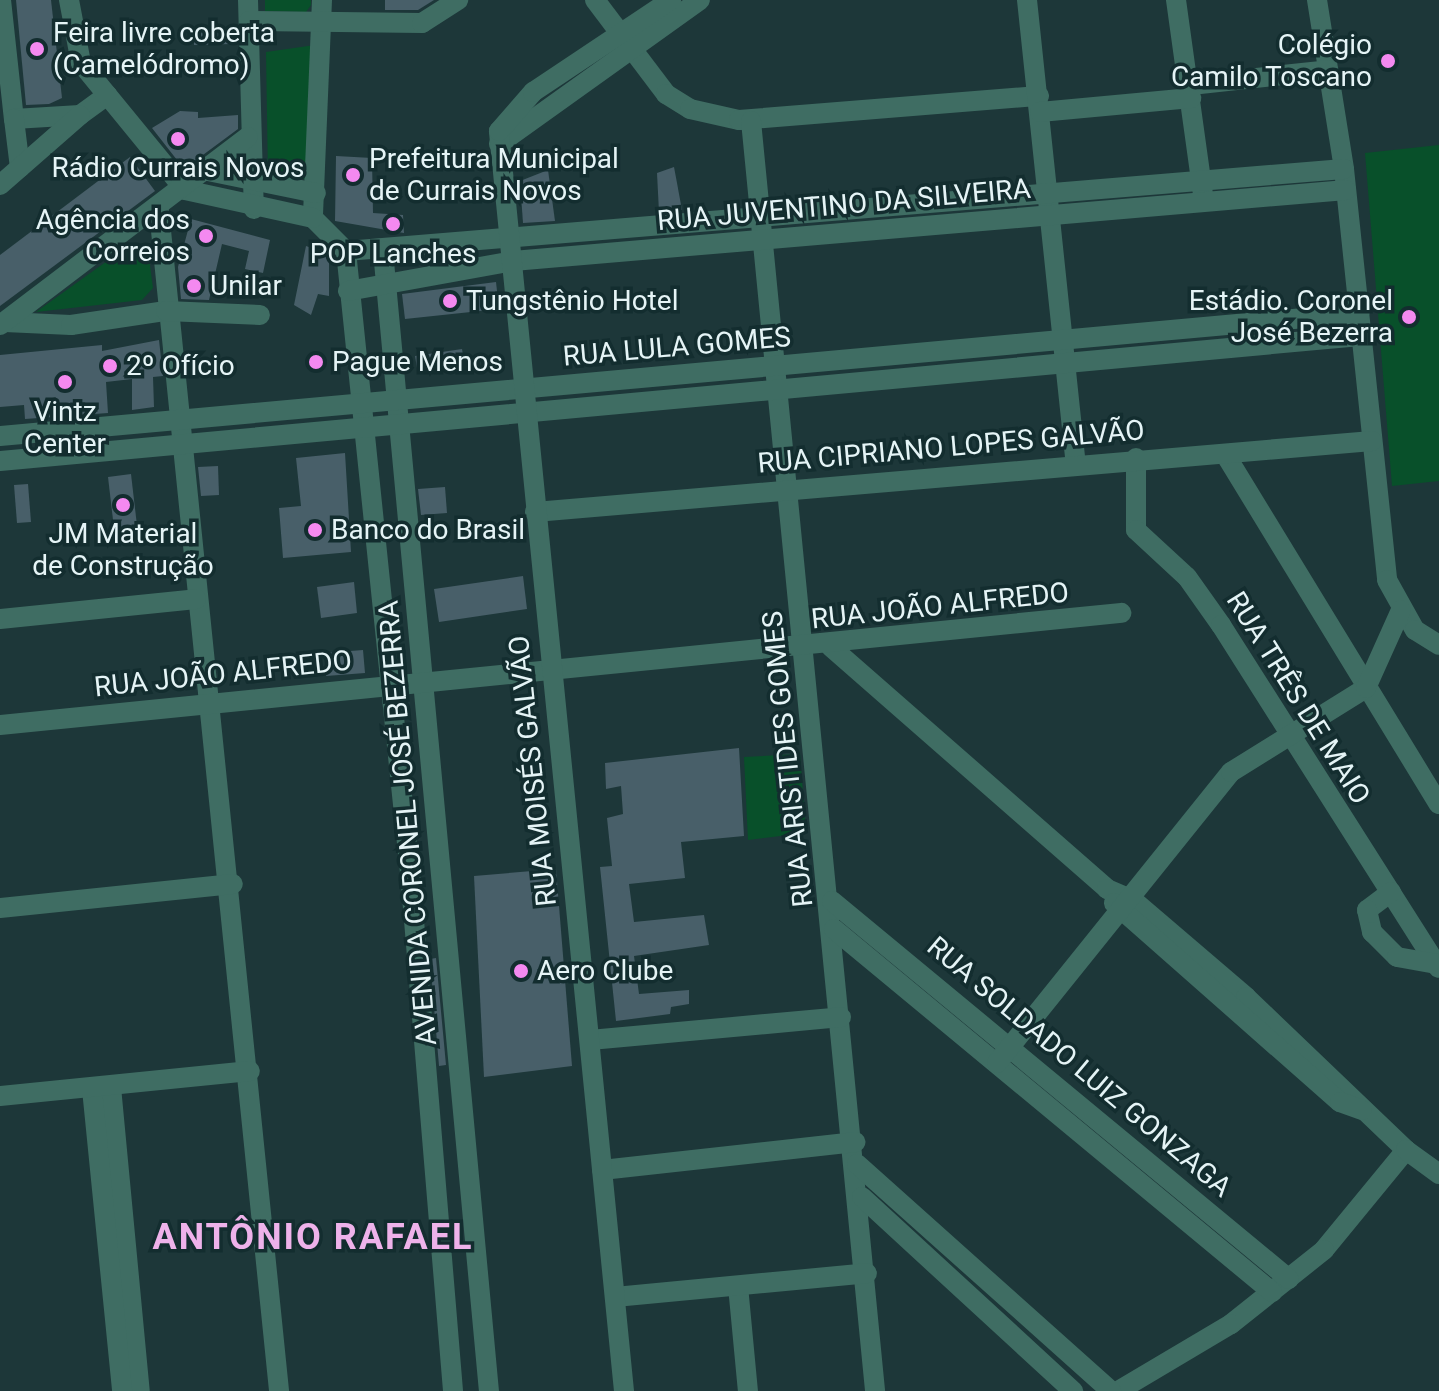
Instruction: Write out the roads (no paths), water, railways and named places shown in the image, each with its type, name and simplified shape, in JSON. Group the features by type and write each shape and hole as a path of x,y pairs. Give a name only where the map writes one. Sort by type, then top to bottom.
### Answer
{"street":[{"path":"1,0 20,168"},
{"path":"69,0 81,63 185,190 254,209 313,218 346,251"},
{"path":"248,0 248,137 254,209"},
{"path":"249,21 322,10 422,23 458,0"},
{"path":"595,0 677,103 751,121 1191,92 1328,70"},
{"path":"627,40 671,0"},
{"path":"627,40 700,0"},
{"path":"1027,0 1051,207 1062,364 1076,464"},
{"path":"1176,0 1203,192"},
{"path":"1317,0 1345,179 1387,580 1401,610 1439,645"},
{"path":"313,218 322,10"},
{"name":"RUA MOISÉS GALVÃO","path":"624,1391 549,667 511,240 499,144 515,107 627,40"},
{"path":"0,185 80,115 108,95"},
{"path":"14,119 80,115"},
{"name":"RUA ARISTIDES GOMES","path":"751,121 832,901 841,1017 862,1197 875,1391"},
{"path":"2,324 159,211 248,137"},
{"path":"208,171 316,193"},
{"name":"RUA JUVENTINO DA SILVEIRA","path":"346,251 383,251 511,240 649,239 764,231 1345,179"},
{"path":"159,211 166,311 181,418 196,599 212,703 233,884 279,1391"},
{"name":"RUA JUVENTINO DA SILVEIRA","path":"348,291 649,239"},
{"name":"AVENIDA CORONEL JOSÉ BEZERRA","path":"346,251 358,403 410,872 453,1391"},
{"name":"AVENIDA CORONEL JOSÉ BEZERRA","path":"383,251 403,421 422,683 489,1391"},
{"path":"2,324 71,325 166,311 260,315"},
{"name":"RUA LULA GOMES","path":"0,436 400,398 776,376 930,363 1060,342 1359,313"},
{"path":"1182,330 1185,352"},
{"name":"RUA LULA GOMES","path":"930,363 1062,364 1360,336"},
{"name":"RUA LULA GOMES","path":"0,461 182,440 526,412 776,376"},
{"path":"92,427 93,450"},
{"name":"RUA CIPRIANO LOPES GALVÃO","path":"535,512 1136,458 1225,454 1372,441"},
{"path":"1225,454 1439,804"},
{"name":"RUA TRÊS DE MAIO","path":"1136,458 1136,530 1195,589 1286,737 1438,966"},
{"path":"0,619 196,599"},
{"path":"1004,1056 1127,907 1231,772 1366,688 1401,610"},
{"name":"RUA JOÃO ALFREDO","path":"0,725 422,683 549,667 831,647 1121,613"},
{"path":"831,647 1290,1049 1340,1102 1362,1110 1406,1150 1435,1164"},
{"path":"399,765 430,761"},
{"path":"406,839 436,835"},
{"path":"410,872 439,867"},
{"path":"0,908 233,884"},
{"path":"1391,892 1367,910 1372,932 1397,957 1438,966"},
{"name":"RUA SOLDADO LUIZ GONZAGA","path":"832,901 929,979 1109,1158 1272,1292"},
{"name":"RUA SOLDADO LUIZ GONZAGA","path":"834,929 915,996 1123,1140 1289,1279"},
{"path":"415,943 446,940"},
{"path":"915,996 929,979"},
{"path":"590,1040 841,1017"},
{"path":"426,1071 458,1067"},
{"path":"0,1096 250,1071"},
{"path":"101,1088 122,1391"},
{"path":"101,1088 140,1391"},
{"path":"432,1139 464,1135"},
{"path":"1109,1158 1123,1140"},
{"path":"602,1170 855,1142"},
{"path":"857,1164 1112,1390 1289,1279 1324,1250 1406,1150"},
{"path":"1162,1200 1176,1184"},
{"path":"862,1197 1073,1391"},
{"path":"439,1213 471,1209"},
{"path":"615,1297 867,1273"},
{"path":"738,1286 748,1391"},
{"path":"980,1305 995,1288"}],"place":[{"name":"Feira livre coberta (Camelódromo)","path":"37,49"},
{"name":"Colégio Camilo Toscano","path":"1388,61"},
{"name":"Rádio Currais Novos","path":"178,139"},
{"name":"Prefeitura Municipal de Currais Novos","path":"353,175"},
{"name":"POP Lanches","path":"393,224"},
{"name":"Agência dos Correios","path":"206,236"},
{"name":"Unilar","path":"194,286"},
{"name":"Tungstênio Hotel","path":"450,301"},
{"name":"Estádio. Coronel José Bezerra","path":"1409,317"},
{"name":"Pague Menos","path":"316,362"},
{"name":"2º Ofício","path":"110,366"},
{"name":"Vintz Center","path":"65,382"},
{"name":"JM Material de Construção","path":"123,505"},
{"name":"Banco do Brasil","path":"315,530"},
{"name":"Aero Clube","path":"521,971"}],"district":[{"name":"ANTÔNIO RAFAEL","path":"313,1238"}]}
